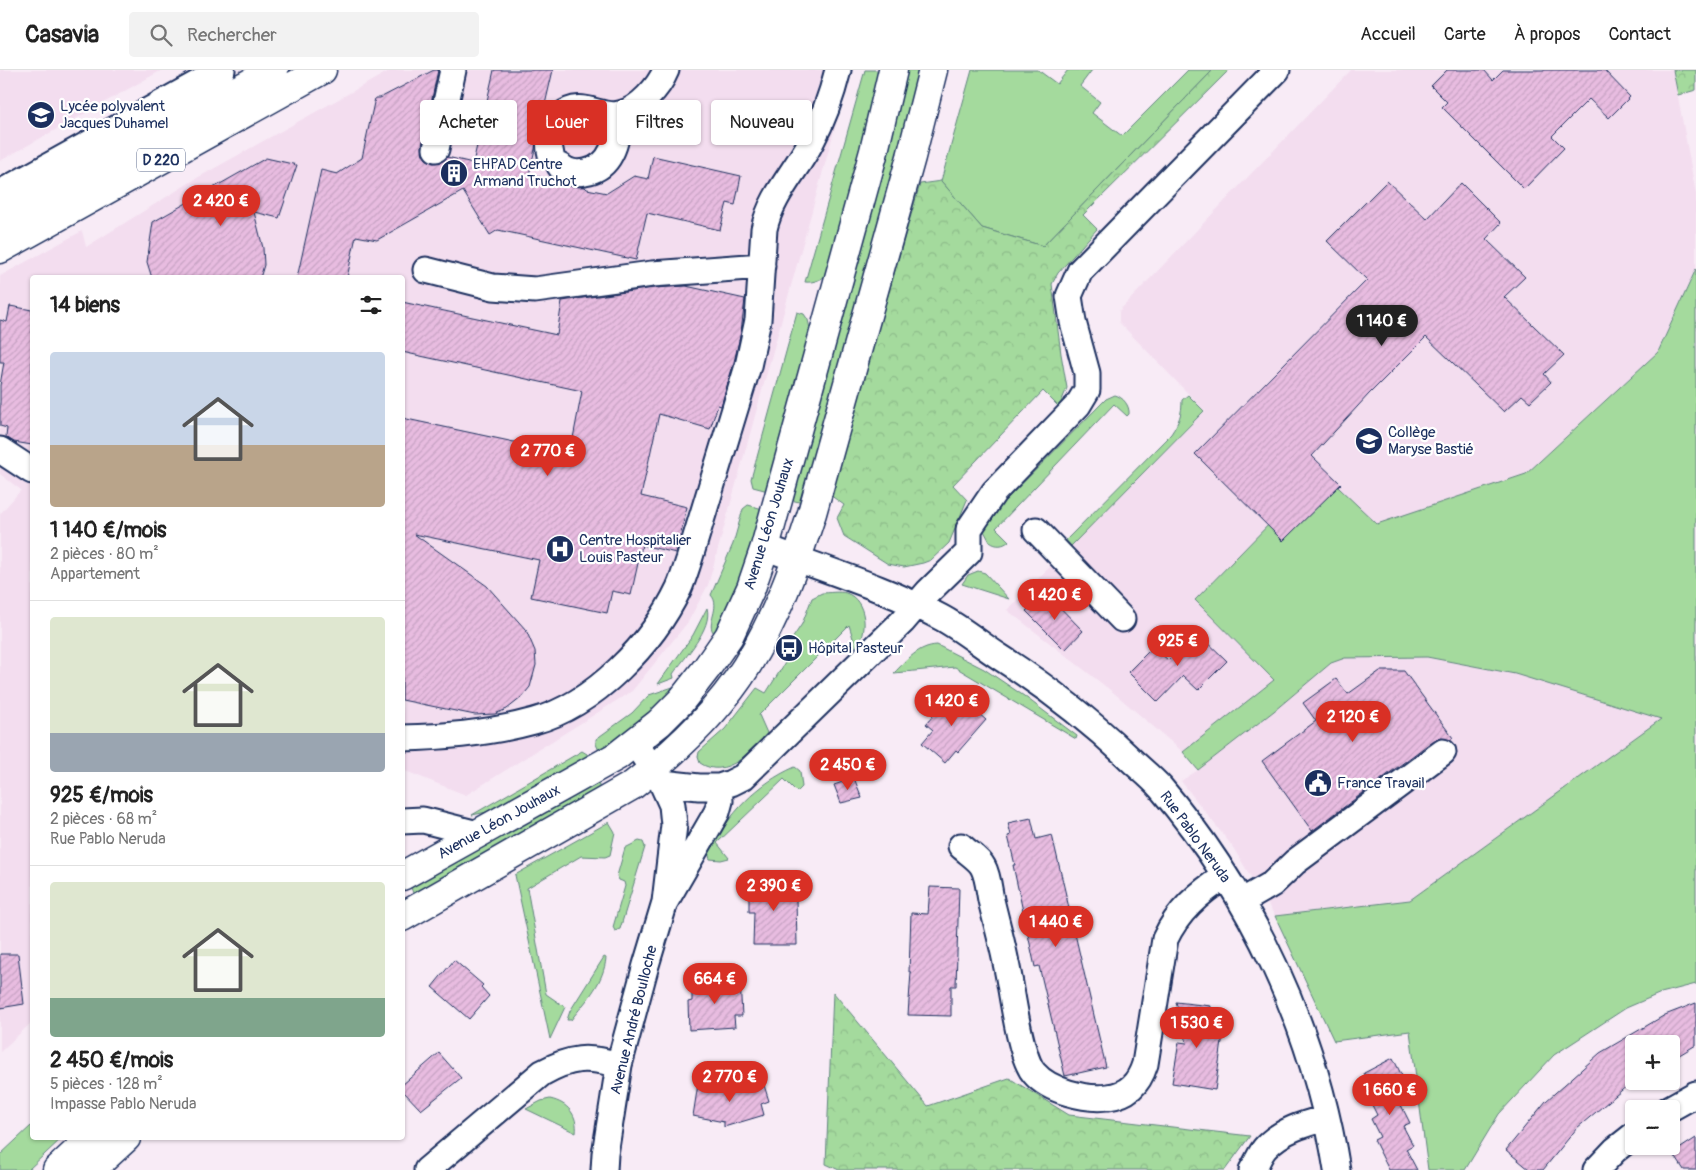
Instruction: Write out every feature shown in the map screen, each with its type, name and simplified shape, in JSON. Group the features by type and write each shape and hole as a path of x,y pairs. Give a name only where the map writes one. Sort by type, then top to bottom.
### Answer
{"main road":[{"name":"D 220","path":"0,220 240,78 274,70"},
{"name":"D 220","path":"0,249 322,70"},
{"name":"Avenue Léon Jouhaux","path":"405,874 598,767 635,743 681,702 729,636 751,588 765,548 874,150 893,70"},
{"path":"405,914 633,785 658,776 714,709 745,668 776,611 797,559 812,513 933,70"},
{"path":"57,1170 89,1140"},
{"path":"91,1170 124,1140"}],"street":[{"path":"0,193 222,70"},
{"path":"436,149 453,70"},
{"path":"643,100 662,80 666,70"},
{"path":"405,738 443,737 492,731 536,721 556,712 599,687 637,650 662,618 679,588 689,560 748,366 758,320 766,218 777,194 812,141 838,70"},
{"path":"658,776 699,787 719,787 732,784 743,777 903,621 928,592 969,552 969,529 994,492 1078,405 1087,390 1087,373 1073,322 1069,296 1080,271 1277,70"},
{"path":"580,108 619,114 616,142 611,155 593,171 568,172 556,160 548,147 549,134 554,121 566,112 580,108"},
{"path":"426,270 493,287 535,290 652,274 762,266"},
{"path":"0,450 30,470"},
{"path":"1036,530 1122,620"},
{"name":"Rue Pablo Neruda","path":"765,548 835,572 942,618 1028,675 1108,738 1159,786 1225,876 1241,902 1277,972 1300,1026 1326,1118 1337,1170"},
{"path":"635,743 658,776 672,805 674,825 666,902"},
{"path":"1241,902 1272,884 1294,862 1443,752"},
{"path":"666,902 717,812 720,801 719,787"},
{"path":"405,822 423,820 478,834"},
{"path":"961,846 983,866 1006,962 1025,1059 1034,1074 1051,1086 1071,1094 1087,1097 1110,1097 1122,1093 1133,1088 1140,1078 1145,1064 1165,939 1171,926 1183,910 1199,894 1225,876"},
{"name":"Avenue André Boulloche","path":"604,1170 606,1145 619,1065 646,965 666,902"},
{"path":"427,1170 542,1073 559,1064 580,1059 598,1059 619,1065"},
{"path":"1680,1103 1696,1094"},
{"path":"1252,1170 1265,1148 1278,1137 1302,1125 1326,1118"},
{"path":"1596,1170 1625,1142"}],"shaded area":[{"name":"Lycée polyvalent Jacques Duhamel","path":"0,70 162,70 0,161"},
{"name":"Centre Hospitalier Louis Pasteur","path":"391,70 851,70 708,585 688,622 632,691 466,795 405,771 405,275 30,275 30,1024 0,1052 0,514 21,490 0,474 0,276 82,231 86,247 197,178"},
{"name":"Collège Maryse Bastié","path":"1351,70 1673,70 1696,194 1696,269 1658,352 1526,474 1377,525 1322,471 1195,600 1274,680 1183,752 1114,693 1007,610 1205,411 1119,322 1119,311"},
{"path":"1427,657 1515,674 1662,719 1410,900 1275,916 1232,846 1181,781 1274,711 1331,663 1345,658"}],"green space":[{"path":"865,70 882,70 829,273 818,280 805,282"},
{"path":"906,70 918,70 907,120 803,503 791,500"},
{"path":"972,70 1038,70 1057,84 1068,70 1092,70 1080,86 1100,102 1092,113 1122,136 1188,70 1213,70 1043,246 982,228 941,181"},
{"path":"1213,70 1229,70 1083,215 1097,229 1058,273 1052,284 1067,388 1059,407 1043,391 953,485 967,500 949,543 931,560 904,567 888,564 844,536 837,518 844,505 830,495 920,184 941,181 982,228 1043,246"},
{"path":"1673,70 1696,70 1696,90 1678,95"},
{"path":"1696,269 1696,984 1661,993 1626,1008 1554,1055 1499,1114 1465,1170 1428,1170 1410,1031 1334,1041 1275,916 1410,900 1661,719 1515,674 1427,657 1345,658 1331,663 1274,711 1198,770 1183,752 1274,680 1195,600 1321,471 1377,524 1526,474 1658,352"},
{"path":"797,312 804,314 808,320 811,333 768,491 753,487 751,479"},
{"path":"1115,395 1125,402 1129,414 1127,416 1114,404 996,528 1009,541 1000,545 990,542 983,529 985,521 1106,399"},
{"path":"1188,395 1204,411 1071,546 1066,540 1171,434 1180,418 1182,400"},
{"path":"748,505 763,509 749,557 737,589 731,604 714,633 711,625 715,605 711,595 733,544 743,509"},
{"path":"978,571 985,573 1009,599 962,584 968,575"},
{"path":"822,593 846,593 858,603 862,610 864,626 863,634 856,648 849,625 759,715 767,733 754,748 737,762 728,766 719,768 709,767 700,763 699,752 725,729 757,688 766,693 797,644 792,639 802,624 812,598"},
{"path":"707,608 708,616 702,633 673,674 674,678 658,684 693,635"},
{"path":"937,645 984,669 1024,696 1077,736 1076,739 955,667 894,673 918,651"},
{"path":"676,686 655,713 600,753 596,739 632,713 649,695"},
{"path":"582,751 587,754 589,759 492,811 472,815"},
{"path":"795,767 800,771 802,787 797,792 784,779 717,843 729,858 721,860 710,859 709,850 726,824 745,801 768,782"},
{"path":"597,780 601,792 437,884 413,893 410,885"},
{"path":"609,822 615,832 610,855 605,857 581,856 527,888 546,994 565,1007 550,1039 515,875"},
{"path":"639,841 643,842 645,847 620,929 615,931 613,927 625,886 624,882 619,880 617,876 625,848"},
{"path":"604,957 606,958 605,966 599,982 571,1020 567,1020 570,1011"},
{"path":"833,992 928,1106 1009,1078 1069,1115 1250,1136 1225,1170 839,1170 826,1164"},
{"path":"550,1099 567,1107 573,1115 576,1133 526,1109 541,1101"},
{"path":"30,1127 30,1140 60,1140 28,1170 0,1170 0,1155"}],"building":[{"name":"EHPAD Centre Armand Truchot","path":"434,70 438,70 432,100 420,100 420,145 422,145 423,154 426,159 433,163 441,162 447,157 473,163 477,145 517,145 517,100 487,100 494,70 553,70 546,100 527,100 527,145 535,145 529,175 555,180 569,186 585,187 607,193 634,176 648,179 653,156 741,176 735,205 727,203 720,230 647,213 636,260 498,230 490,235 463,191 377,240 356,236 348,275 298,275 321,170 337,174 362,158 375,98 380,98"},
{"path":"1447,70 1484,70 1493,80 1503,70 1604,70 1630,97 1609,118 1589,99 1552,136 1564,148 1524,189 1442,107 1447,102 1431,86"},
{"path":"266,158 297,165 279,218 254,212 263,248 264,265 261,275 151,275 147,262 153,222"},
{"path":"1387,181 1427,219 1461,183 1501,223 1486,239 1525,277 1504,297 1564,355 1544,374 1551,382 1530,402 1522,395 1504,412 1426,337 1369,394 1312,456 1341,484 1283,541 1195,454 1367,280 1327,241"},
{"path":"686,286 745,299 741,332 734,362 721,406 718,405 710,429 659,414 641,496 687,507 676,553 642,545 631,595 612,591 607,613 531,597 539,560 414,534 487,586 526,630 535,651 536,665 530,687 521,698 507,709 495,714 475,715 405,701 405,419 570,454 582,391 405,353 405,303 557,335 562,301 654,288"},
{"path":"10,306 30,310 30,445 14,442 6,437 7,428 0,426 0,385 4,362 0,362 0,320 7,322"},
{"path":"1045,592 1083,631 1065,650 1026,611"},
{"path":"1197,632 1227,661 1198,690 1183,676 1158,702 1128,672 1153,647 1168,660"},
{"path":"1380,671 1404,671 1453,738 1450,740 1441,738 1434,740 1312,831 1262,761 1316,721 1303,703 1336,679 1348,694"},
{"path":"954,692 986,720 958,752 956,750 945,763 922,743 933,730 926,724"},
{"path":"854,778 862,798 841,803 834,785"},
{"path":"1031,818 1036,839 1052,835 1106,1067 1065,1076 1039,966 1035,967 1008,836 1011,835 1008,823"},
{"path":"792,878 793,899 796,899 797,945 753,945 754,912 749,912 749,892 754,892 753,879"},
{"path":"930,887 959,888 956,986 951,986 951,1016 908,1015 911,972 909,972 911,913 928,914"},
{"path":"0,954 18,954 24,1004 0,1008"},
{"path":"454,960 483,985 481,987 489,996 469,1019 432,987"},
{"path":"740,980 742,1016 734,1016 735,1027 689,1030 688,1002 692,1001 692,983"},
{"path":"1176,1002 1211,1006 1207,1033 1223,1035 1215,1090 1172,1083 1179,1042 1187,1043"},
{"path":"1696,1003 1696,1045 1680,1055 1680,1035 1631,1035 1665,1015"},
{"path":"1625,1038 1625,1088 1577,1128 1543,1170 1530,1170 1506,1150 1546,1101 1600,1053"},
{"path":"439,1053 461,1078 421,1110 405,1093 405,1082"},
{"path":"1393,1058 1404,1080 1398,1083 1407,1101 1401,1105 1410,1123 1403,1126 1413,1145 1406,1149 1417,1170 1389,1170 1374,1140 1380,1137 1371,1119 1377,1115 1368,1097 1374,1094 1364,1073"},
{"path":"763,1082 769,1101 761,1104 764,1115 724,1127 724,1122 693,1116 698,1084 732,1090"},
{"path":"1696,1138 1696,1170 1684,1170 1674,1155 1680,1155 1680,1148"}],"place":[{"name":"Lycée polyvalent Jacques Duhamel","path":"41,115"},
{"name":"EHPAD Centre Armand Truchot","path":"454,173"},
{"name":"Collège Maryse Bastié","path":"1369,441"},
{"name":"Centre Hospitalier Louis Pasteur","path":"560,549"},
{"name":"Hôpital Pasteur","path":"789,648"},
{"name":"France Travail","path":"1318,783"}]}
